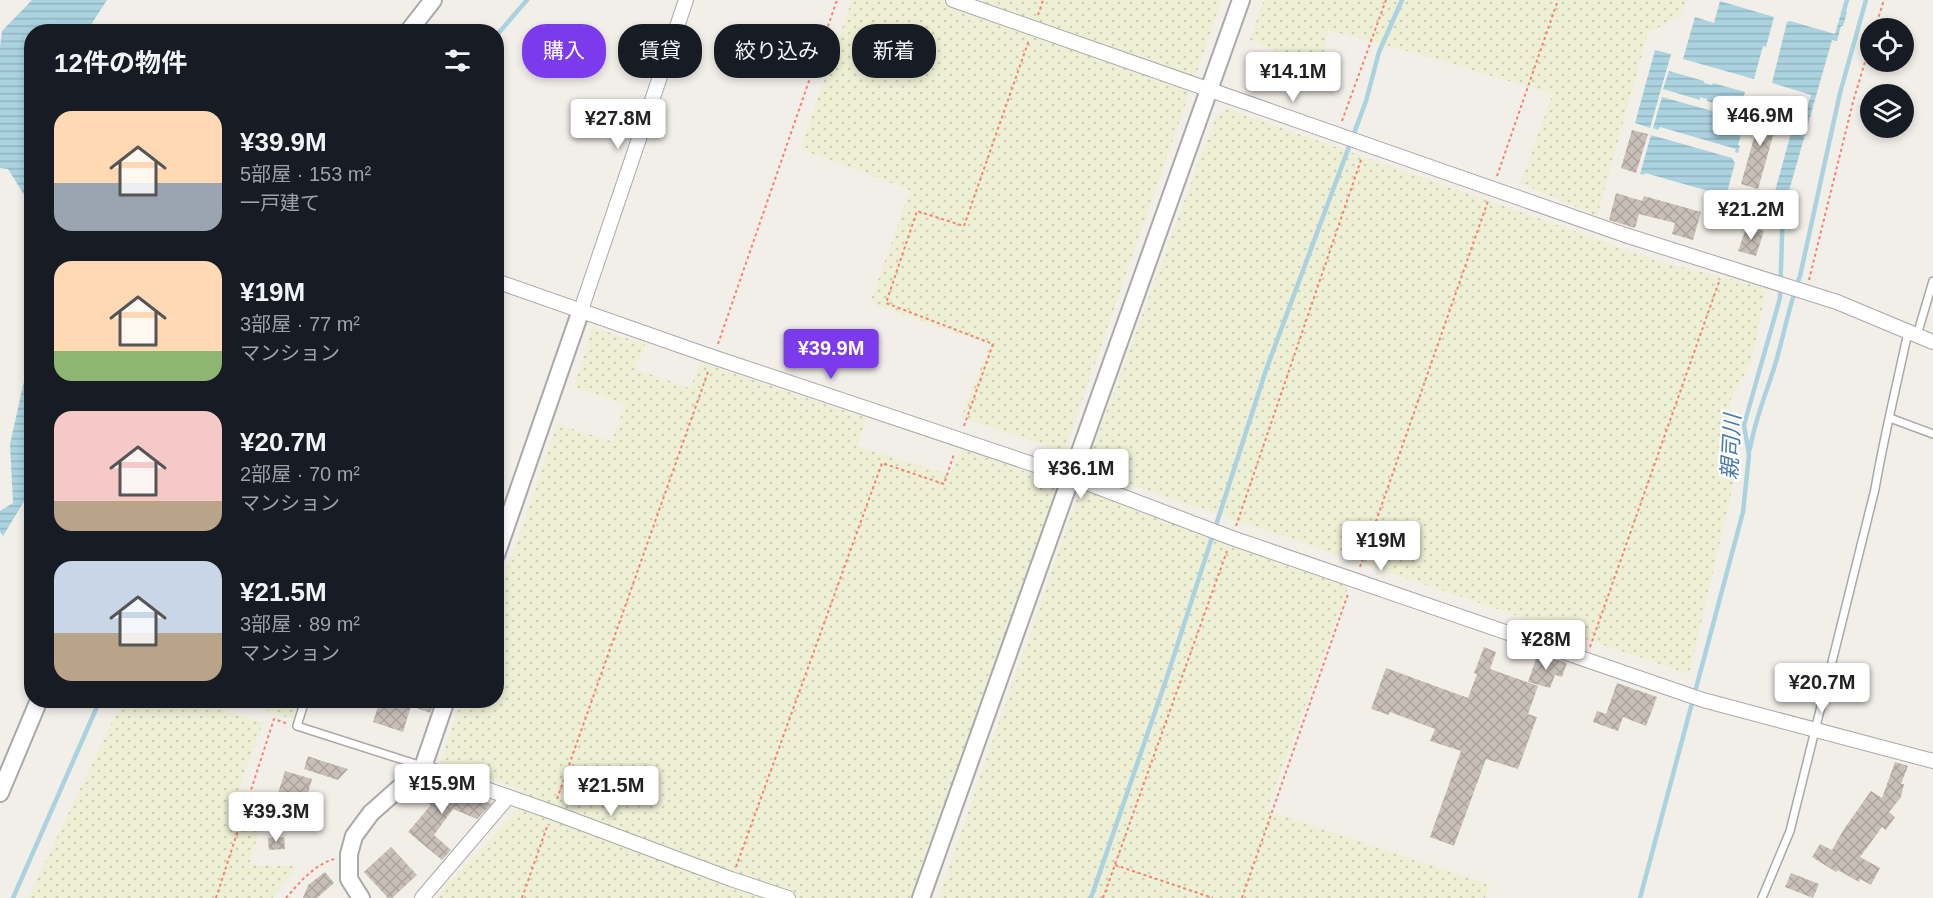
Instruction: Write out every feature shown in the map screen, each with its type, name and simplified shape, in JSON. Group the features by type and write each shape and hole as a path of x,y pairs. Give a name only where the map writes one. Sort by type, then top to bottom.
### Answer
{"street":[{"path":"415,24 433,0"},
{"path":"504,532 686,0"},
{"path":"953,0 1625,235 1837,302 1933,342"},
{"path":"921,898 1241,0"},
{"path":"504,284 1071,477 1232,538 1703,700 1933,760"},
{"path":"0,793 36,708"},
{"path":"361,898 349,879 349,854 354,836 371,813 423,767 443,708"},
{"path":"423,767 789,898"},
{"path":"422,898 508,797"}],"lane":[{"path":"1762,898 1790,831 1875,489 1881,452 1912,334 1933,281"},
{"path":"1890,418 1933,434"},
{"path":"303,708 297,726 423,767"}],"path":[{"path":"522,898 714,357 837,0"},
{"path":"731,879 882,463 944,484 993,344 886,303 917,211 964,226 1043,0"},
{"path":"1337,135 1386,0"},
{"path":"1242,898 1348,596 1356,580 1558,0"},
{"path":"1878,18 1884,0"},
{"path":"1806,292 1862,72"},
{"path":"1103,898 1232,538 1366,146"},
{"path":"1586,658 1724,266"},
{"path":"216,898 274,719 297,726"},
{"path":"286,898 303,878 324,862 349,854"},
{"path":"1115,865 1213,898"}],"green space":[{"path":"852,0 1222,0 1064,452 961,417 990,344 870,303 910,190 800,149 825,78 840,78 840,34"},
{"path":"1264,0 1687,0 1682,15 1648,33 1597,216 1520,183 1553,94 1328,30 1320,69 1250,40"},
{"path":"1225,108 1665,263 1766,288 1752,360 1729,403 1736,473 1689,674 1099,474 1088,462 1215,118"},
{"path":"592,327 645,344 635,369 690,388 701,362 866,418 858,446 950,475 961,449 1053,481 1058,492 918,898 435,898 516,811 522,790 440,763 459,708 504,708 504,578 557,424 611,441 626,404 574,387"},
{"path":"1080,489 1349,585 1267,810 1491,885 1485,898 938,898"},
{"path":"119,708 217,708 263,723 229,817 261,824 249,865 298,866 272,898 28,898"},
{"path":"261,708 298,708 294,720"}],"water":[{"path":"32,0 107,0 92,24 24,24 24,195 8,169 0,168 2,31"},
{"path":"1720,1 1774,17 1754,79 1683,59 1695,17 1714,23"},
{"path":"1842,10 1847,12 1843,26 1841,26 1837,41 1832,40 1783,212 1770,209 1798,108 1807,110 1811,95 1772,83 1787,22 1835,34"},
{"path":"1655,50 1671,54 1650,128 1635,123"},
{"path":"1669,71 1704,81 1704,83 1712,85 1713,83 1745,92 1740,108 1738,107 1737,110 1700,97 1700,100 1663,89"},
{"path":"1662,97 1745,120 1738,153 1735,152 1736,149 1660,127 1658,130 1653,128"},
{"path":"1651,135 1732,158 1735,163 1726,196 1645,173 1640,174"},
{"path":"24,381 24,502 3,536 0,532 0,511 13,503 10,444"}],"building":[{"path":"1763,106 1780,111 1758,189 1741,184"},
{"path":"1632,130 1648,134 1636,173 1621,168"},
{"path":"1616,193 1642,201 1644,196 1701,212 1693,240 1672,234 1675,223 1639,214 1635,228 1609,220"},
{"path":"1747,226 1764,231 1756,256 1738,251"},
{"path":"1484,647 1496,652 1490,669 1538,686 1528,714 1537,717 1518,769 1486,759 1454,846 1430,837 1461,751 1430,741 1435,729 1390,712 1389,715 1371,709 1386,668 1468,698"},
{"path":"1538,653 1567,663 1562,677 1555,675 1550,688 1528,682"},
{"path":"1617,683 1657,697 1646,726 1623,717 1618,731 1593,722 1597,711 1606,714"},
{"path":"377,708 410,708 403,732 373,722"},
{"path":"416,708 432,708 430,713"},
{"path":"308,756 348,769 338,780 304,769"},
{"path":"1895,762 1908,766 1901,784 1904,784 1901,797 1889,812 1895,817 1886,830 1882,827 1860,857 1880,868 1871,885 1860,879 1859,882 1838,870 1836,872 1812,857 1820,844 1832,850 1871,791 1882,798"},
{"path":"285,771 312,779 302,814 274,806"},
{"path":"422,782 440,791 443,785 468,802 471,795 491,804 477,819 453,809 434,835 451,850 442,860 408,832 431,805 414,797"},
{"path":"284,837 285,849 269,850 268,838"},
{"path":"391,847 417,875 392,898 388,898 364,872"},
{"path":"325,872 334,883 317,898 303,898 308,885"},
{"path":"1791,873 1819,884 1813,898 1785,887"}],"waterway":[{"path":"504,27 527,0"},
{"path":"1091,898 1168,674 1266,370 1366,101 1379,52 1402,0"},
{"name":"親司川","path":"1843,14 1847,0"},
{"path":"1750,449 1800,276 1840,93 1866,0"},
{"name":"親司川","path":"1640,898 1743,512 1749,455 1744,425 1780,298 1783,206"},
{"path":"13,898 96,708"}]}
